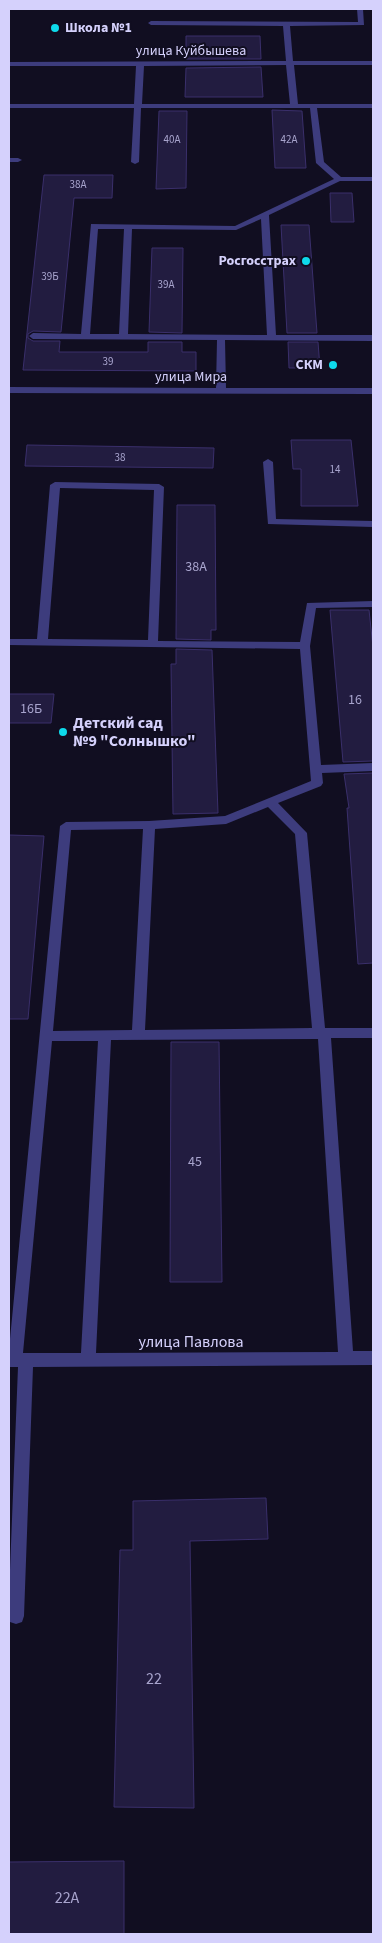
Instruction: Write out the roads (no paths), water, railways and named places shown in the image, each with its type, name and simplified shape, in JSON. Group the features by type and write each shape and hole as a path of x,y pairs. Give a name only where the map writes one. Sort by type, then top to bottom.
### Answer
{"street":[{"path":"152,23 362,24 360,9"},
{"path":"286,24 294,106"},
{"name":"улица Куйбышева","path":"9,64 373,63"},
{"path":"135,162 140,64"},
{"path":"9,106 373,106"},
{"path":"313,106 320,163 339,179"},
{"path":"9,160 18,160"},
{"path":"85,336 94,226 236,228 339,179 373,179"},
{"path":"265,214 272,337"},
{"path":"122,337 128,227"},
{"path":"33,336 373,338"},
{"path":"221,391 222,337"},
{"name":"улица Мира","path":"9,390 373,391"},
{"path":"268,462 271,522 373,524"},
{"path":"42,643 55,485 158,488 153,645"},
{"path":"16,1616 16,1360 66,826 149,825 226,820 318,783 304,646 311,605 373,604"},
{"path":"9,642 304,646"},
{"path":"316,769 373,767"},
{"path":"270,802 301,833 322,1033 346,1358"},
{"path":"138,1035 149,825"},
{"path":"46,1036 373,1033"},
{"path":"88,1360 105,1035"},
{"name":"улица Павлова","path":"16,1360 373,1358"}],"place":[{"name":"Школа №1","path":"55,28"},
{"name":"Росгосстрах","path":"306,261"},
{"name":"СКМ","path":"333,365"},
{"name":"Детский сад №9 \"Солнышко\"","path":"63,732"}]}
